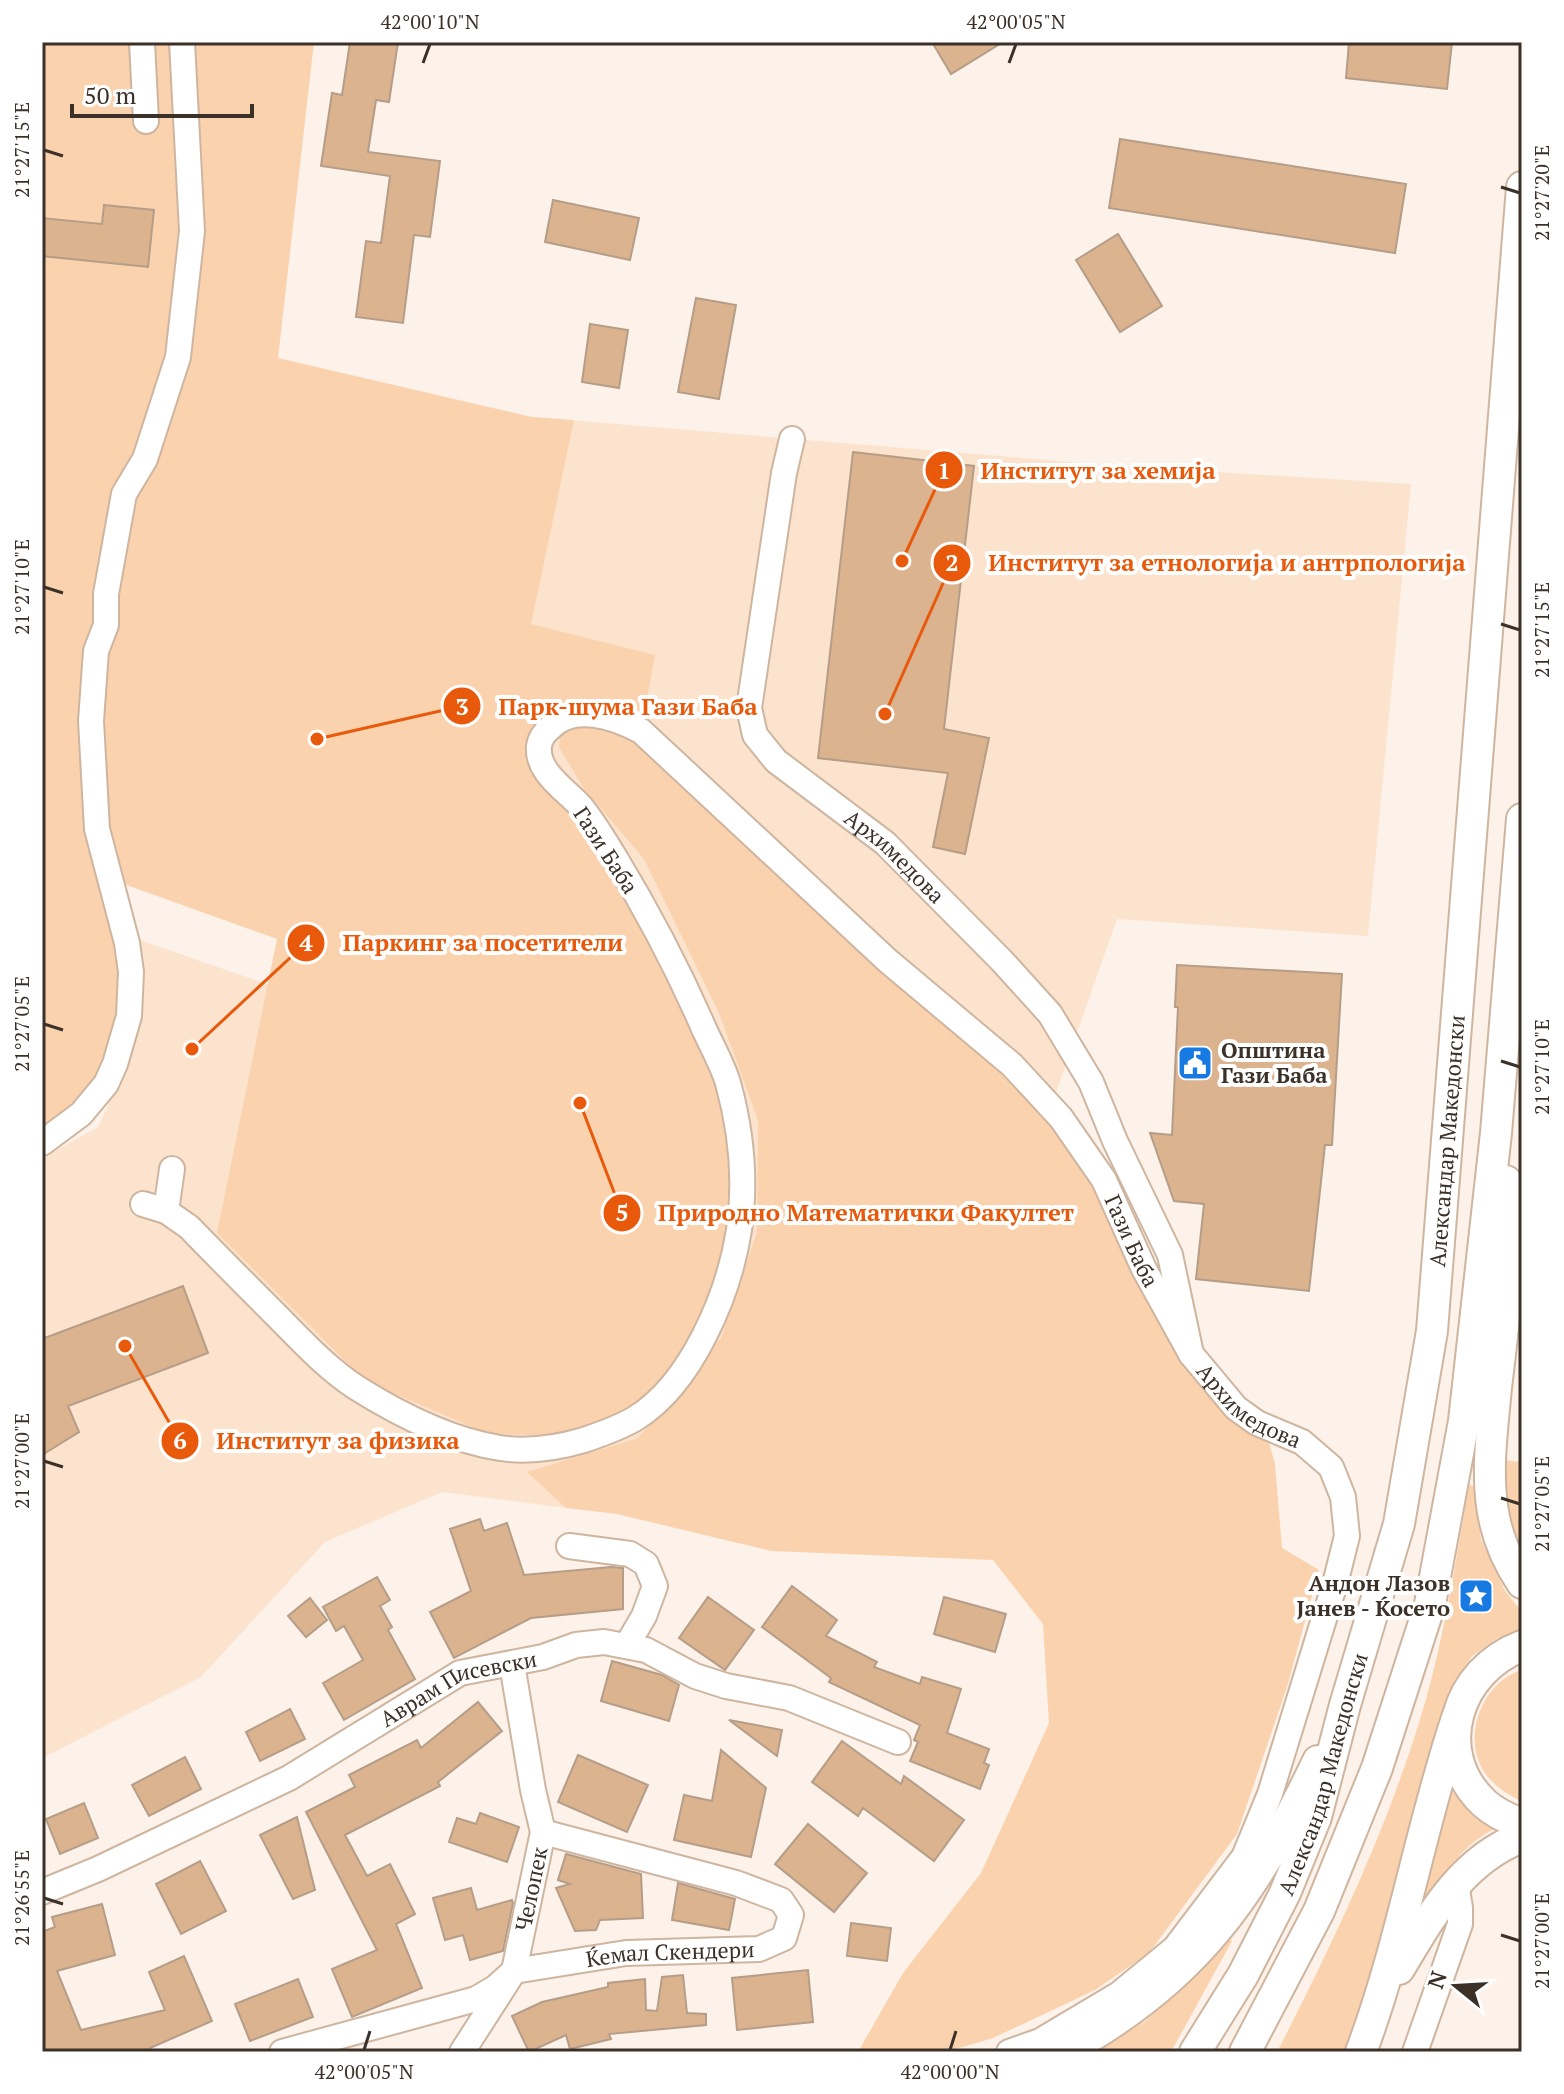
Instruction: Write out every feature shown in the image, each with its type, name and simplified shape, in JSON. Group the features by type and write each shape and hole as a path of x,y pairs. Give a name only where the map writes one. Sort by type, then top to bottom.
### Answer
{"street":[{"path":"142,42 146,121"},
{"path":"42,1143 81,1114 106,1084 129,1016 129,958 97,829 91,721 96,651 106,625 106,594 124,494 145,459 178,357 192,231 182,42"},
{"name":"Александар Македонски","path":"1195,2052 1243,1975 1285,1893 1316,1817 1345,1705 1399,1524 1432,1331 1522,187"},
{"name":"Архимедова","path":"792,439 784,473 749,708 755,735 776,761 885,843 1050,1014 1091,1082 1115,1141 1170,1255 1191,1354 1236,1408 1257,1423 1302,1442 1331,1467 1343,1497 1347,1536 1344,1551 1270,1794 1244,1857 1175,1948 1119,1994 1040,2041 1009,2052"},
{"name":"Гази Баба","path":"172,1169 154,1208 189,1227 197,1248 327,1366 394,1410 438,1430 480,1444 519,1450 574,1443 607,1432 636,1418 659,1400 694,1354 721,1296 738,1233 743,1181 728,1082 687,990 613,855 581,807 558,786 542,761 539,746 545,733 559,718 577,714 602,716 621,720 641,731 888,961 1012,1065 1061,1118 1104,1180 1144,1269 1191,1354"},
{"name":"Александар Македонски","path":"1245,2052 1325,1896 1377,1768 1430,1604 1464,1421 1496,1133 1522,819"},
{"path":"1506,1015 1522,979"},
{"path":"1496,1133 1504,1160 1508,1211 1491,1478 1494,1521 1505,1554 1522,1583"},
{"path":"569,1546 630,1554 646,1564 655,1586 644,1616 627,1645"},
{"name":"Аврам Писевски","path":"42,1892 98,1869 289,1778 460,1673 543,1657 576,1645 604,1642 646,1650 695,1676 726,1686 789,1698 898,1742"},
{"path":"1361,2052 1382,1998 1438,1775 1469,1687 1491,1662 1522,1646"},
{"name":"Челопек","path":"462,2052 514,1971 543,1832 512,1664"},
{"path":"1063,2052 1101,2032 1163,1986 1229,1917 1259,1872 1345,1705"},
{"path":"1457,1718 1455,1741 1459,1764 1469,1784 1484,1803 1522,1824"},
{"name":"Ќемал Скендери","path":"282,2052 476,1999 495,1988 514,1971 626,1953 759,1949 784,1938 791,1915 781,1900 736,1883 543,1832"},
{"path":"1382,1998 1419,1936 1456,1883 1488,1853 1522,1837"},
{"path":"1415,2052 1460,1924 1456,1883"}],"shaded area":[{"path":"42,42 314,42 278,358 532,417 574,420 531,624 655,655 641,731 577,714 539,746 581,807 728,1082 738,1218 692,1355 637,1415 576,1436 488,1434 365,1381 217,1233 277,939 121,883 127,943 115,1064 42,1143"},
{"path":"532,417 1119,466 1411,484 1368,936 1117,919 969,1340 642,1450 566,1508 442,1492 325,1542 201,1677 42,1758 42,1158 98,1127 120,1080 131,937 374,1021"},
{"path":"571,725 632,736 1021,1087 1072,1148 1110,1208 1147,1284 1268,1439 1275,1464 1282,1548 1319,1570 1287,1687 1237,1834 1149,1953 1095,1990 993,2038 945,2052 858,2052 903,1973 981,1873 1049,1723 1043,1624 993,1560 771,1551 617,1514 566,1508 527,1472 638,1438 721,1338 757,1232 758,1120 719,1013 644,859 584,789 559,747 560,736"},
{"path":"1503,1460 1522,1462 1522,1559 1503,1497"},
{"path":"1469,1485 1474,1486 1481,1539 1505,1591 1522,1612 1522,1629 1496,1639 1472,1656 1448,1693 1424,1815 1348,2052 1277,2052 1355,1890 1405,1766 1435,1665"},
{"path":"1522,1670 1522,1802 1500,1789 1487,1776 1477,1756 1475,1741 1480,1711 1487,1697 1496,1685"},
{"path":"1451,1783 1467,1806 1494,1829 1462,1853 1419,1907"},
{"path":"1228,1937 1232,1941 1171,2052 1090,2052 1144,2022 1200,1972"}],"building":[{"path":"350,42 398,42 389,102 376,100 368,152 440,161 430,237 414,235 403,323 356,317 366,241 381,243 390,176 321,166 332,93 342,95"},
{"path":"932,42 1003,42 951,74"},
{"path":"1349,42 1452,42 1447,89 1346,78"},
{"path":"1120,139 1406,184 1395,253 1109,208"},
{"path":"553,200 639,218 630,260 545,242"},
{"path":"104,205 154,210 148,267 42,256 42,218 102,224"},
{"path":"1118,234 1162,306 1120,332 1076,260"},
{"path":"696,298 736,305 719,399 678,392"},
{"path":"590,324 628,330 619,388 582,382"},
{"path":"853,452 974,466 944,729 989,738 965,854 933,847 948,773 818,758"},
{"path":"1177,965 1342,974 1332,1145 1325,1145 1309,1291 1196,1279 1204,1204 1174,1201 1150,1133 1172,1135"},
{"path":"183,1286 208,1353 68,1406 79,1432 42,1455 42,1339"},
{"path":"480,1519 484,1531 507,1523 524,1575 623,1568 623,1609 531,1618 454,1658 430,1612 471,1591 450,1529"},
{"path":"377,1577 390,1600 380,1606 392,1627 388,1630 415,1679 344,1720 323,1683 363,1660 344,1626 336,1631 323,1607"},
{"path":"792,1586 837,1620 826,1636 877,1662 874,1667 920,1684 922,1677 961,1689 947,1733 989,1749 984,1763 989,1765 980,1789 910,1761 918,1742 914,1740 920,1725 829,1682 831,1678 762,1627"},
{"path":"708,1597 754,1630 725,1670 679,1638"},
{"path":"944,1597 1006,1614 995,1652 934,1634"},
{"path":"310,1598 327,1620 306,1637 288,1616"},
{"path":"612,1661 662,1675 679,1685 669,1721 601,1701"},
{"path":"478,1702 502,1731 438,1782 440,1786 345,1835 367,1876 390,1864 415,1914 396,1924 422,1988 352,2017 332,1969 377,1950 306,1812 355,1787 349,1775 417,1740 421,1748"},
{"path":"290,1709 305,1739 260,1761 246,1732"},
{"path":"729,1720 782,1730 777,1756"},
{"path":"842,1741 901,1784 904,1776 964,1820 934,1861 863,1808 858,1816 812,1782"},
{"path":"721,1750 766,1788 751,1857 674,1840 684,1795 712,1801"},
{"path":"578,1755 648,1785 627,1832 558,1802"},
{"path":"185,1757 201,1789 149,1816 132,1785"},
{"path":"84,1803 98,1838 60,1854 46,1819"},
{"path":"480,1813 519,1827 507,1862 449,1842 457,1818 476,1824"},
{"path":"297,1817 315,1890 293,1899 260,1835"},
{"path":"808,1824 867,1873 834,1912 775,1864"},
{"path":"566,1854 641,1874 643,1918 600,1920 596,1930 575,1931 556,1888 570,1884 558,1880"},
{"path":"200,1861 226,1911 181,1934 156,1884"},
{"path":"678,1883 735,1899 729,1930 672,1920"},
{"path":"471,1888 477,1910 512,1900 513,1903 503,1951 470,1960 463,1935 445,1940 433,1898"},
{"path":"102,1904 115,1955 57,1971 81,2030 165,2010 149,1972 184,1956 212,2021 150,2048 151,2052 42,2052 42,1932 55,1927 52,1917"},
{"path":"851,1923 891,1928 887,1961 847,1956"},
{"path":"808,1970 813,2022 737,2030 732,1978"},
{"path":"683,1975 687,2013 706,2014 706,2025 609,2034 611,2039 570,2049 566,2035 529,2052 512,2016 542,2002 608,1987 608,1983 645,1979 646,2010 657,2011 662,1977"},
{"path":"298,1979 313,2017 250,2041 235,2004"}],"place":[{"name":"Институт за хемија","path":"902,561"},
{"name":"Институт за етнологија и антрпологија","path":"885,714"},
{"name":"Парк-шума Гази Баба","path":"317,739"},
{"name":"Паркинг за посетители","path":"192,1049"},
{"name":"Општина Гази Баба","path":"1195,1063"},
{"name":"Природно Математички Факултет","path":"580,1103"},
{"name":"Институт за физика","path":"125,1346"},
{"name":"Андон Лазов Јанев - Ќосето","path":"1476,1596"}]}
